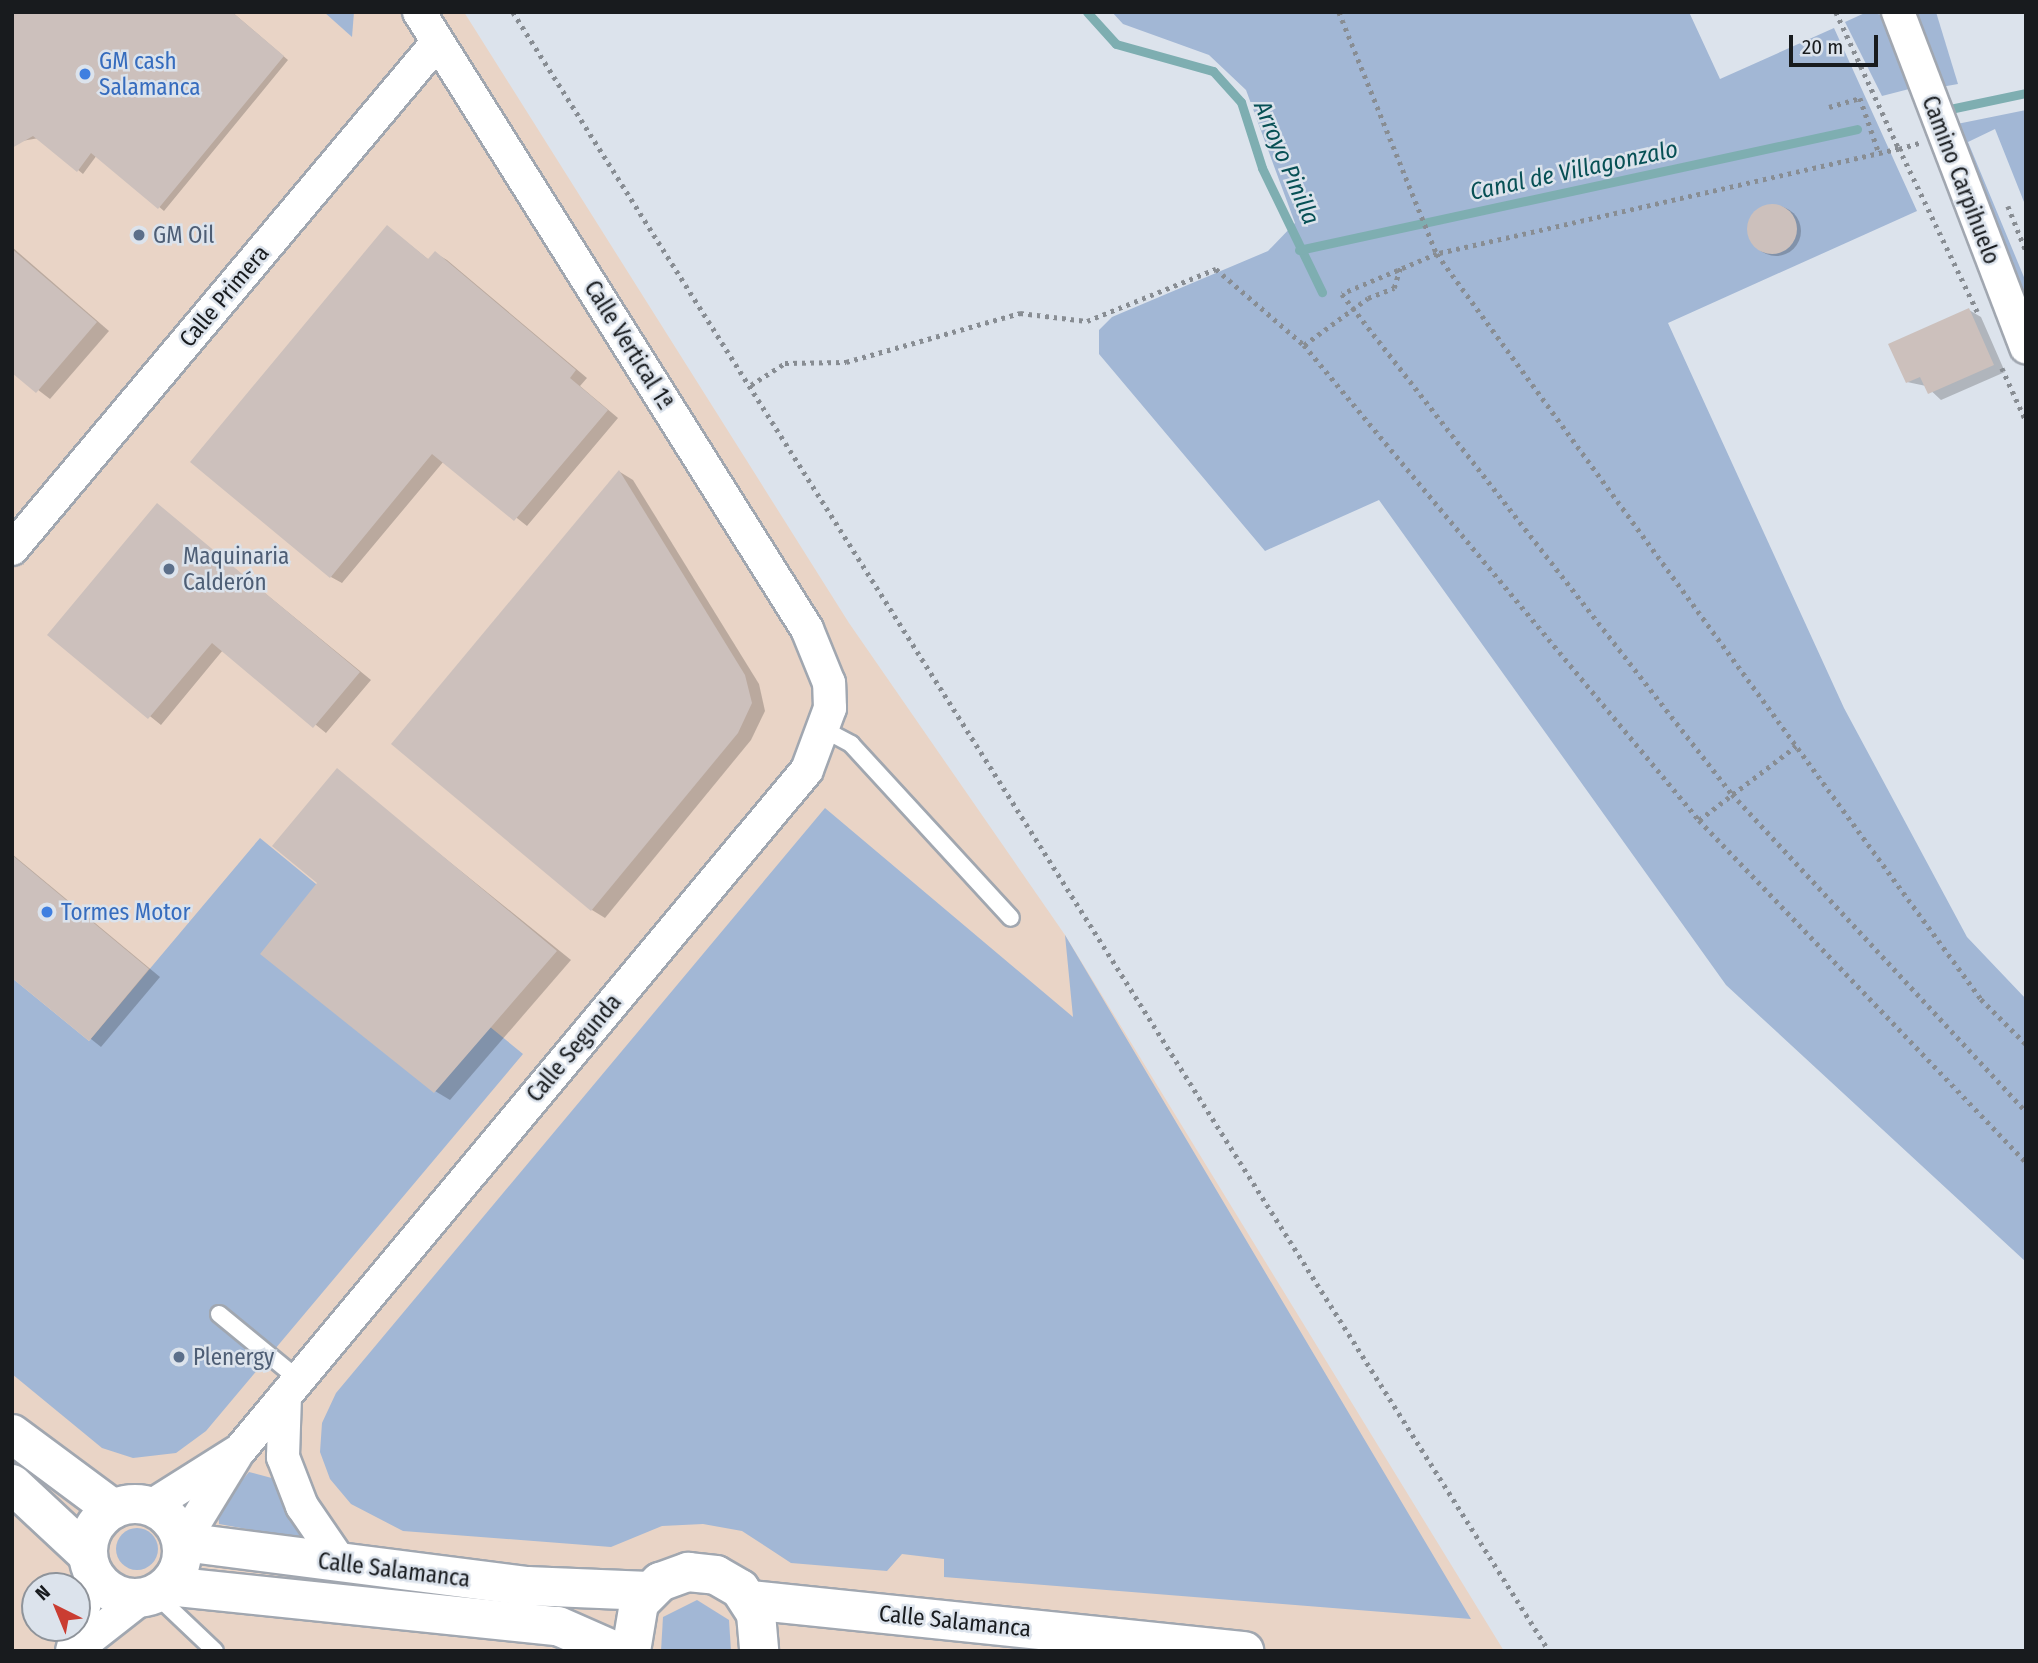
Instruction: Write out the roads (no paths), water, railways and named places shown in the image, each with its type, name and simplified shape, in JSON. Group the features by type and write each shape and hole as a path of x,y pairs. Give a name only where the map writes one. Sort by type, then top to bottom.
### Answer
{"main road":[{"path":"12,1434 113,1508 151,1506 183,1542 181,1566 155,1593 112,1593 90,1563 12,1483"},
{"path":"90,1563 94,1528 113,1508"},
{"name":"Calle Salamanca","path":"183,1542 527,1586 649,1591"},
{"path":"631,1651 633,1618 649,1591 673,1575 702,1572 729,1581 750,1600 760,1628 759,1651"},
{"name":"Calle Salamanca","path":"155,1593 558,1626 614,1651"},
{"name":"Calle Salamanca","path":"750,1600 1244,1651"}],"street":[{"name":"Calle Vertical 1ª","path":"419,12 436,44 807,629 829,683"},
{"name":"Camino Carpihuelo","path":"1898,12 2012,353"},
{"name":"Calle Primera","path":"12,549 436,44"},
{"name":"Calle Segunda","path":"183,1542 240,1450 807,770 825,730 829,683"},
{"path":"291,1387 283,1457 302,1506 341,1563"},
{"name":"Calle Segunda","path":"151,1506 240,1450"},
{"path":"73,1651 90,1563"},
{"path":"73,1651 155,1593"}],"lane":[{"path":"825,730 851,744 1011,918"},
{"path":"219,1314 291,1387"},
{"path":"155,1593 215,1651"}],"waterway":[{"name":"Arroyo Pinilla","path":"1087,12 1116,44 1213,71 1241,102 1262,168 1322,292"},
{"name":"Canal de Villagonzalo","path":"1950,109 2026,93"},
{"name":"Canal de Villagonzalo","path":"1299,250 1857,129"}],"place":[{"name":"GM cash Salamanca","path":"85,74"},
{"name":"GM Oil","path":"139,235"},
{"name":"Maquinaria Calderón","path":"169,569"},
{"name":"Tormes Motor","path":"47,912"},
{"name":"Plenergy","path":"179,1357"}]}
